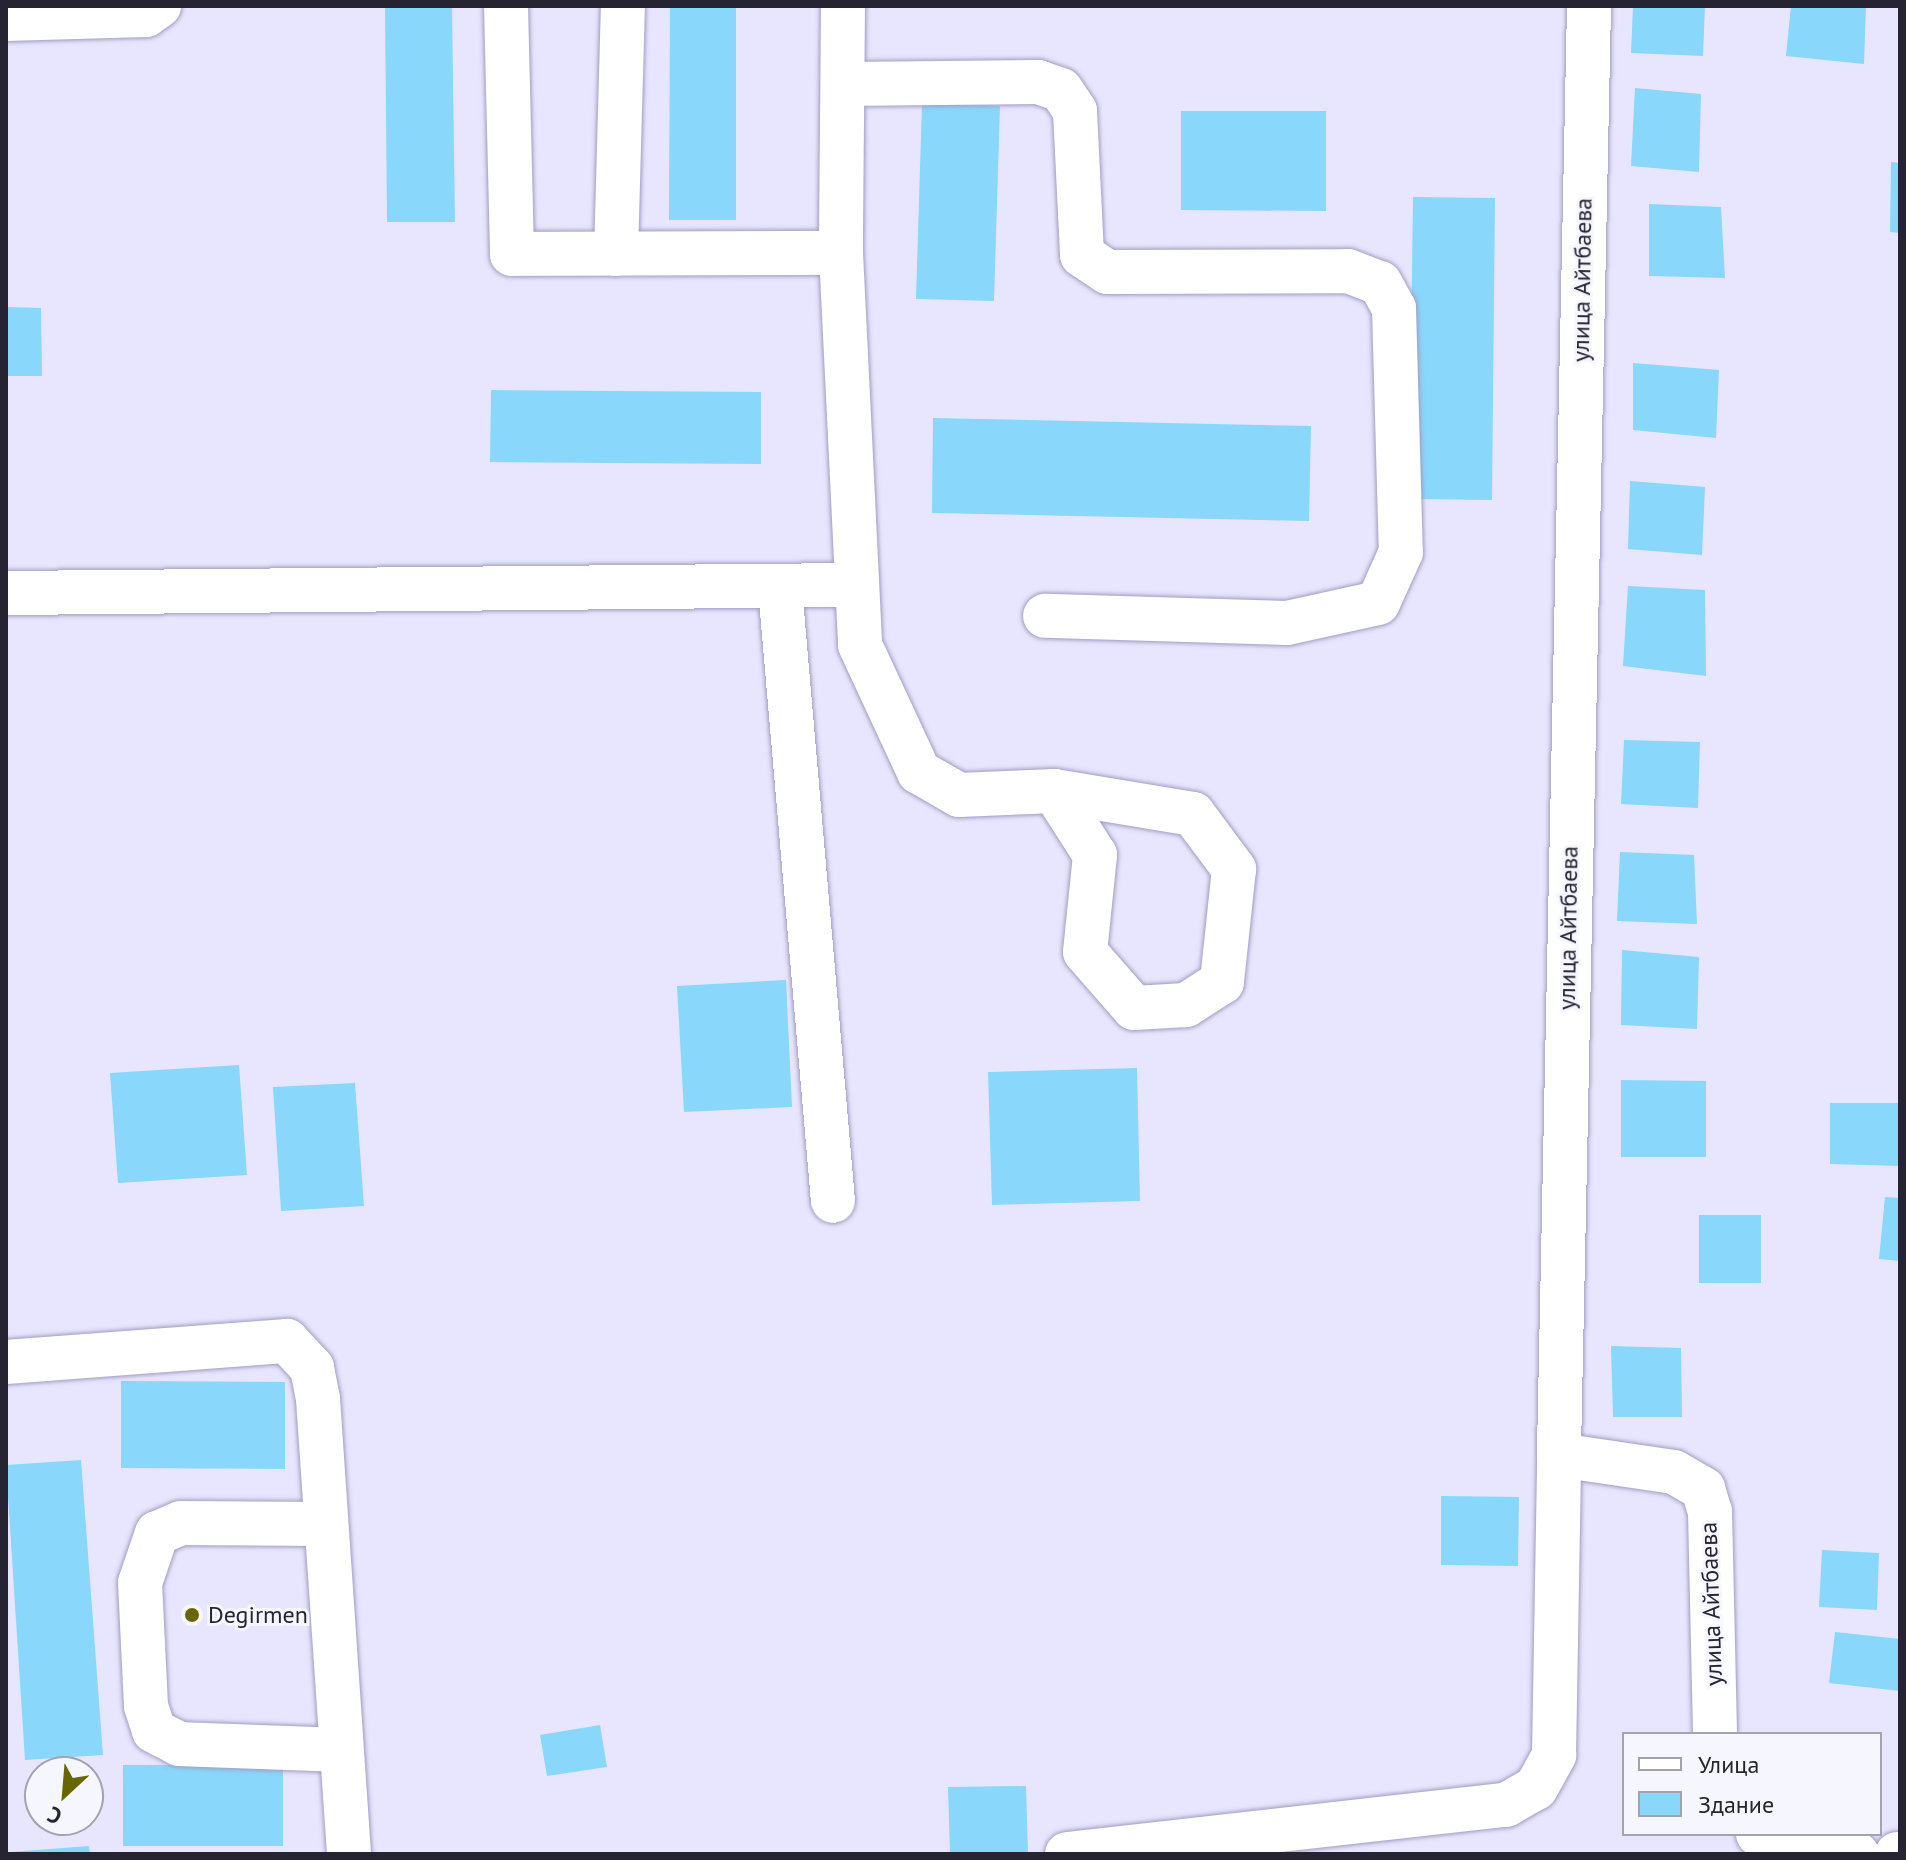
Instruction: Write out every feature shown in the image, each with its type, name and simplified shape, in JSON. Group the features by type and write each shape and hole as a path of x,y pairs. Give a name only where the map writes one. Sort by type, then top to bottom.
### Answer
{"street":[{"path":"6,19 146,15 159,6"},
{"path":"506,6 512,254 841,253"},
{"path":"616,254 623,6"},
{"path":"843,6 841,253 860,645 919,772 959,795 1054,791 1193,814 1234,869 1222,982 1186,1005 1134,1008 1085,952 1095,855 1054,791"},
{"name":"улица Айтбаева","path":"1589,6 1559,1455 1674,1472 1703,1489 1710,1512 1715,1732"},
{"path":"843,84 1038,82 1061,90 1075,111 1082,255 1107,272 1348,271 1380,283 1394,308 1401,552 1378,603 1287,623 1045,616"},
{"path":"6,593 856,585"},
{"path":"780,588 833,1201"},
{"path":"6,1362 287,1341 312,1368 318,1399 324,1524 349,1854"},
{"path":"1067,1854 1506,1805 1536,1788 1554,1755 1559,1455"},
{"path":"324,1524 181,1523 157,1533 140,1583 146,1706 154,1731 179,1744 341,1750"},
{"path":"1768,1836 1857,1854"}],"building":[{"path":"385,6 452,6 455,222 387,222"},
{"path":"670,6 736,6 736,220 669,220"},
{"path":"1633,6 1705,6 1703,56 1631,53"},
{"path":"1791,6 1866,6 1864,64 1786,56"},
{"path":"1635,88 1701,94 1699,172 1631,166"},
{"path":"922,103 1000,106 994,301 916,299"},
{"path":"1181,111 1326,111 1326,211 1181,210"},
{"path":"1891,162 1900,163 1900,233 1890,232"},
{"path":"1413,197 1495,198 1492,500 1409,499"},
{"path":"1649,204 1721,207 1725,278 1649,276"},
{"path":"6,307 41,308 42,376 6,376"},
{"path":"1633,363 1719,370 1716,438 1633,430"},
{"path":"491,390 761,392 761,464 490,462"},
{"path":"933,418 1311,426 1309,521 932,513"},
{"path":"1630,481 1705,487 1702,555 1628,549"},
{"path":"1628,586 1705,590 1706,676 1623,666"},
{"path":"1624,740 1700,742 1698,808 1621,804"},
{"path":"1620,852 1694,855 1697,924 1617,921"},
{"path":"1622,950 1699,957 1697,1029 1621,1025"},
{"path":"786,980 792,1107 684,1112 677,986"},
{"path":"239,1065 247,1175 118,1183 110,1073"},
{"path":"1137,1068 1140,1201 992,1205 988,1072"},
{"path":"1621,1080 1706,1081 1706,1157 1621,1157"},
{"path":"355,1083 364,1206 281,1211 273,1087"},
{"path":"1830,1103 1900,1103 1900,1166 1830,1164"},
{"path":"1885,1197 1900,1198 1900,1261 1879,1259"},
{"path":"1699,1215 1761,1215 1761,1283 1699,1283"},
{"path":"1611,1346 1681,1348 1682,1417 1613,1417"},
{"path":"121,1381 285,1382 285,1469 121,1468"},
{"path":"81,1460 103,1755 25,1756 6,1465"},
{"path":"1441,1496 1519,1497 1518,1566 1441,1565"},
{"path":"1822,1550 1879,1553 1877,1610 1819,1607"},
{"path":"1835,1632 1900,1639 1900,1691 1829,1683"},
{"path":"600,1725 607,1767 547,1776 540,1735"},
{"path":"123,1765 283,1765 283,1846 123,1846"},
{"path":"1026,1786 1028,1854 950,1854 948,1787"},
{"path":"89,1846 90,1854 10,1854 10,1852"}],"place":[{"name":"Degirmen","path":"192,1615"}]}
